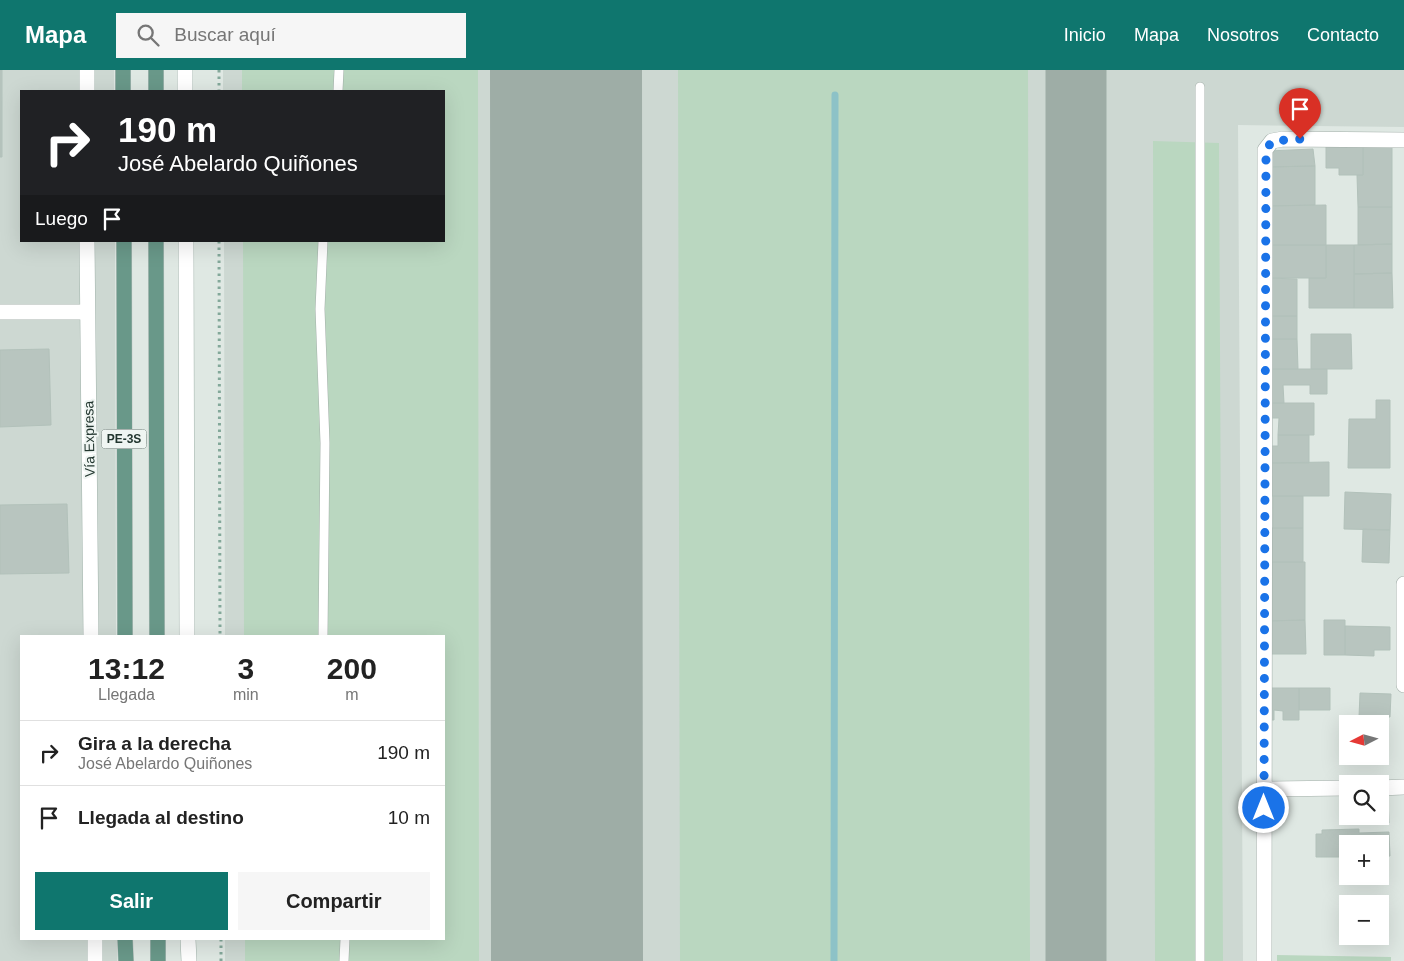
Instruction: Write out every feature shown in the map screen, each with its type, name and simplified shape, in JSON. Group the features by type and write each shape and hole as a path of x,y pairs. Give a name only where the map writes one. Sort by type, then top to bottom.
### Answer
{"main road":[{"path":"123,70 124,90"},
{"path":"156,70 156,90"},
{"name":"PE-3S","path":"124,242 125,635"},
{"name":"PE-3S","path":"156,242 157,635"},
{"path":"126,940 126,961"},
{"path":"158,940 158,961"}],"street":[{"path":"87,90 88,70"},
{"path":"185,70 185,90"},
{"path":"1264,961 1266,150 1272,141 1283,139 1404,140"},
{"name":"Vía Expresa","path":"87,242 91,635"},
{"path":"186,242 187,635"},
{"path":"0,312 87,312"},
{"path":"1404,584 1404,684"},
{"path":"1389,788 1404,787"},
{"path":"1264,789 1339,788"},
{"path":"95,940 95,961"},
{"path":"188,940 188,961"}],"lane":[{"path":"338,90 339,70"},
{"path":"1200,87 1200,961"},
{"path":"323,242 320,310 325,443 323,635"},
{"path":"344,961 345,940"}],"path":[{"path":"219,70 219,90"},
{"path":"219,242 220,635"},
{"path":"221,940 221,961"}],"shaded area":[{"path":"0,70 114,70 114,90 20,90 20,242 115,242 116,635 20,635 20,940 117,940 117,961 0,961"},
{"path":"223,70 1404,70 1404,127 1238,125 1243,961 225,961 225,940 445,940 445,635 225,635 224,242 445,242 445,90 223,90"}],"green space":[{"path":"242,70 478,70 479,961 245,961 245,940 445,940 445,635 244,635 243,242 445,242 445,90 242,90"},
{"path":"678,70 1028,70 1030,961 680,961"},
{"path":"1153,141 1219,143 1223,961 1155,961"},
{"path":"1277,955 1391,957 1391,961 1277,961"}],"building":[{"path":"0,70 2,70 2,157 0,157"},
{"path":"1326,140 1363,140 1363,175 1339,175 1339,168 1326,168"},
{"path":"1363,140 1392,140 1392,207 1358,207 1357,175 1363,175"},
{"path":"1313,149 1315,166 1266,167 1268,151"},
{"path":"1315,166 1315,205 1266,206 1266,167"},
{"path":"1326,205 1326,245 1266,245 1266,206"},
{"path":"1358,207 1392,207 1392,244 1358,245"},
{"path":"1392,244 1392,273 1354,274 1354,245"},
{"path":"1266,245 1326,245 1326,278 1267,278"},
{"path":"1326,245 1354,245 1354,308 1309,308 1309,278 1326,278"},
{"path":"1392,273 1393,308 1354,308 1354,274"},
{"path":"1267,278 1297,279 1297,316 1267,316"},
{"path":"1267,316 1297,316 1297,339 1267,339"},
{"path":"1311,334 1351,334 1352,369 1311,369"},
{"path":"1267,339 1297,339 1298,369 1267,369"},
{"path":"49,349 51,425 0,427 0,350"},
{"path":"1267,369 1327,369 1327,394 1310,394 1310,385 1283,385 1284,403 1268,403"},
{"path":"1376,400 1390,400 1390,468 1348,468 1349,419 1376,419"},
{"path":"1268,403 1314,403 1314,435 1278,435 1279,418 1268,418"},
{"path":"1278,435 1309,435 1309,463 1270,463 1270,446 1278,446"},
{"path":"1329,462 1329,496 1266,496 1266,463"},
{"path":"1345,492 1391,494 1390,530 1344,529"},
{"path":"1273,496 1303,496 1303,528 1273,528"},
{"path":"67,504 69,573 0,574 0,505"},
{"path":"1266,528 1303,528 1303,562 1266,562"},
{"path":"1363,529 1390,530 1389,563 1362,562"},
{"path":"1266,562 1305,562 1305,620 1267,621"},
{"path":"1305,620 1306,654 1268,654 1267,621"},
{"path":"1324,620 1345,620 1345,655 1324,655"},
{"path":"1345,626 1390,627 1390,650 1374,650 1374,656 1345,655"},
{"path":"1265,688 1299,688 1299,720 1283,720 1283,711 1274,710 1274,720 1265,720"},
{"path":"1299,688 1330,688 1330,710 1299,710"},
{"path":"1360,693 1391,694 1390,717 1389,715 1359,715"},
{"path":"1359,829 1359,833 1389,832 1390,856 1389,835 1339,835 1339,857 1316,857 1316,834 1322,834 1322,830"}],"waterway":[{"path":"834,961 835,95"}],"taxiway":[{"path":"1076,70 1076,961"}],"runway":[{"path":"566,70 567,961"}],"route":[{"path":"1264,808 1266,150 1272,141 1300,139"}]}
